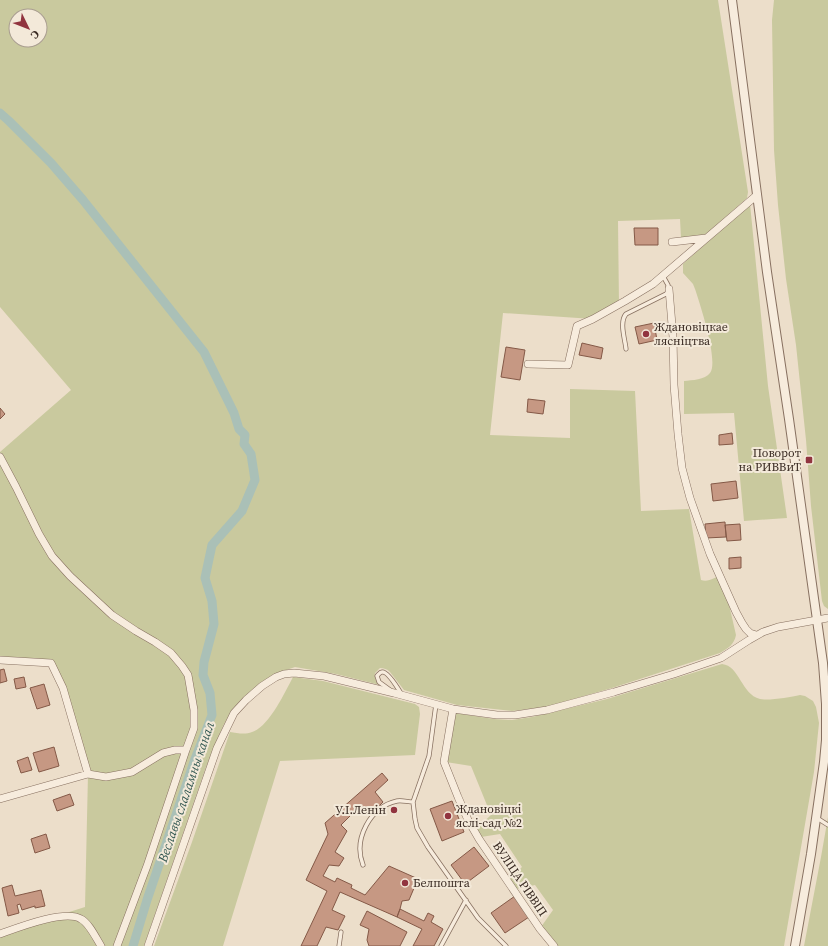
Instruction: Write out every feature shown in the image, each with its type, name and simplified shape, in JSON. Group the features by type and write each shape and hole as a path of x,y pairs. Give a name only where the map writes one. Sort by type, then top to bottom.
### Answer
{"street":[{"path":"732,0 767,272 823,663 826,697 826,740 817,818 795,946"},
{"path":"528,364 568,365 577,326 593,319 653,284 758,195"},
{"path":"672,242 707,238"},
{"path":"669,289 673,337 674,385 678,434 684,476 690,498 710,554 731,601 746,629 756,636"},
{"path":"0,457 39,534 52,556 70,576 112,615 171,654 188,675 194,710 194,728 147,866 117,946"},
{"path":"148,946 217,748 234,713 262,686 276,677 294,673 324,676 454,709 497,715 515,715 547,710 614,692 721,658 756,636 778,627 828,618"},
{"path":"0,660 51,663 63,688 88,774"},
{"name":"ВУЛІЦА РІВВІП","path":"454,709 444,762 468,820 479,839 540,929 554,946"},
{"path":"0,799 88,774 106,777 132,772 163,753 175,750 186,750"},
{"path":"0,934 39,921 64,916 73,916 86,922 101,946"}],"lane":[{"path":"626,349 622,325 623,318 626,314 666,294 669,289 663,276"},
{"path":"394,693 379,682 377,676 379,674 383,672 387,674 403,696"},
{"path":"436,704 429,756 413,802 415,820 422,839 478,918 506,946"},
{"path":"362,865 360,857 362,839 364,829 369,819 377,811 391,803 399,801 413,802"},
{"path":"817,818 828,825"},
{"path":"441,946 466,900"},
{"path":"339,946 341,932"}],"green space":[{"path":"0,0 718,0 748,192 747,198 704,236 681,238 680,219 618,221 619,305 593,319 503,313 490,435 570,438 570,389 635,391 641,511 689,509 701,580 709,580 722,574 736,635 734,641 728,648 720,653 612,688 546,707 512,711 457,705 404,690 390,672 383,668 380,668 375,673 376,680 380,685 336,674 295,667 275,674 243,698 232,710 223,726 206,767 144,946 119,946 149,866 196,728 195,710 189,672 188,675 194,710 194,728 185,750 176,750 163,753 128,773 99,776 106,777 132,773 163,754 175,751 185,751 146,865 116,946 0,946 0,934 85,907 88,774 63,688 51,663 0,660 0,452 71,390 0,307"},
{"path":"774,0 828,0 828,609 824,606 822,601 811,506 796,345 786,279 778,205 774,150 772,20"},
{"path":"750,204 768,386 787,518 744,521 734,413 684,414 684,381 698,379 708,375 712,367 712,357 708,332 701,307 693,284 683,273 683,264"},
{"path":"722,664 733,670 749,692 760,699 769,700 800,695 813,701 816,707 819,723 814,772 784,946 556,946 541,927 553,910 535,885 516,889 509,879 522,867 500,834 481,837 476,829 491,815 471,766 446,762 455,713 494,719 512,720 532,717 607,699"},
{"path":"293,677 323,681 415,704 419,707 420,714 415,755 280,761 223,946 154,946 230,732 241,734 258,729 276,708"},
{"path":"828,817 828,946 804,946 821,857"}],"building":[{"path":"634,228 658,228 658,245 635,245"},
{"name":"Ждановіцкае лясніцтва","path":"654,323 657,340 639,344 635,327"},
{"path":"582,343 603,348 601,359 579,355"},
{"path":"506,347 525,350 520,380 501,377"},
{"path":"528,399 545,401 543,414 527,412"},
{"path":"0,408 5,414 0,419"},
{"path":"732,433 733,444 719,445 719,435"},
{"path":"736,481 738,498 713,501 711,484"},
{"path":"725,522 726,537 706,538 705,524"},
{"path":"740,524 741,540 727,541 725,525"},
{"path":"741,557 741,568 729,569 729,558"},
{"path":"4,669 7,681 0,683 0,670"},
{"path":"24,677 26,687 16,689 14,679"},
{"path":"44,684 50,705 37,709 30,688"},
{"path":"54,747 59,766 39,772 33,753"},
{"path":"28,757 32,770 21,773 17,761"},
{"path":"382,773 388,780 375,792 383,802 370,815 361,805 341,825 347,831 335,852 344,858 339,866 329,865 323,876 335,882 337,878 352,885 351,888 365,895 389,866 416,878 417,881 409,900 402,901 397,917 340,892 332,910 345,916 338,930 326,927 317,946 301,946 327,891 306,880 328,834 325,823"},
{"path":"70,794 74,805 57,811 53,800"},
{"path":"452,801 464,832 442,841 430,809"},
{"path":"46,834 50,848 35,853 31,839"},
{"path":"474,847 489,866 465,884 451,865"},
{"path":"12,885 15,896 41,890 45,906 35,908 35,906 22,910 20,904 17,905 19,913 8,916 2,888"},
{"path":"515,896 529,917 505,933 491,913"},
{"path":"400,909 424,921 428,913 434,916 431,922 443,929 434,946 413,946 422,929 397,917"},
{"path":"367,911 407,932 400,946 369,946 367,940 369,929 360,925"}],"waterway":[{"name":"Веславы слаламны канал","path":"0,113 51,163 83,200 204,352 234,413 239,429 245,435 244,444 251,454 255,480 242,511 212,545 205,578 212,601 214,624 204,662 203,675 210,693 212,715 195,759 133,946"}],"place":[{"name":"Ждановіцкае лясніцтва","path":"646,334"},
{"name":"Поворот на РИВВиТ","path":"809,460"},
{"name":"У.І.Ленін","path":"394,810"},
{"name":"Ждановіцкі яслі-сад №2","path":"448,816"},
{"name":"Белпошта","path":"405,883"}]}
